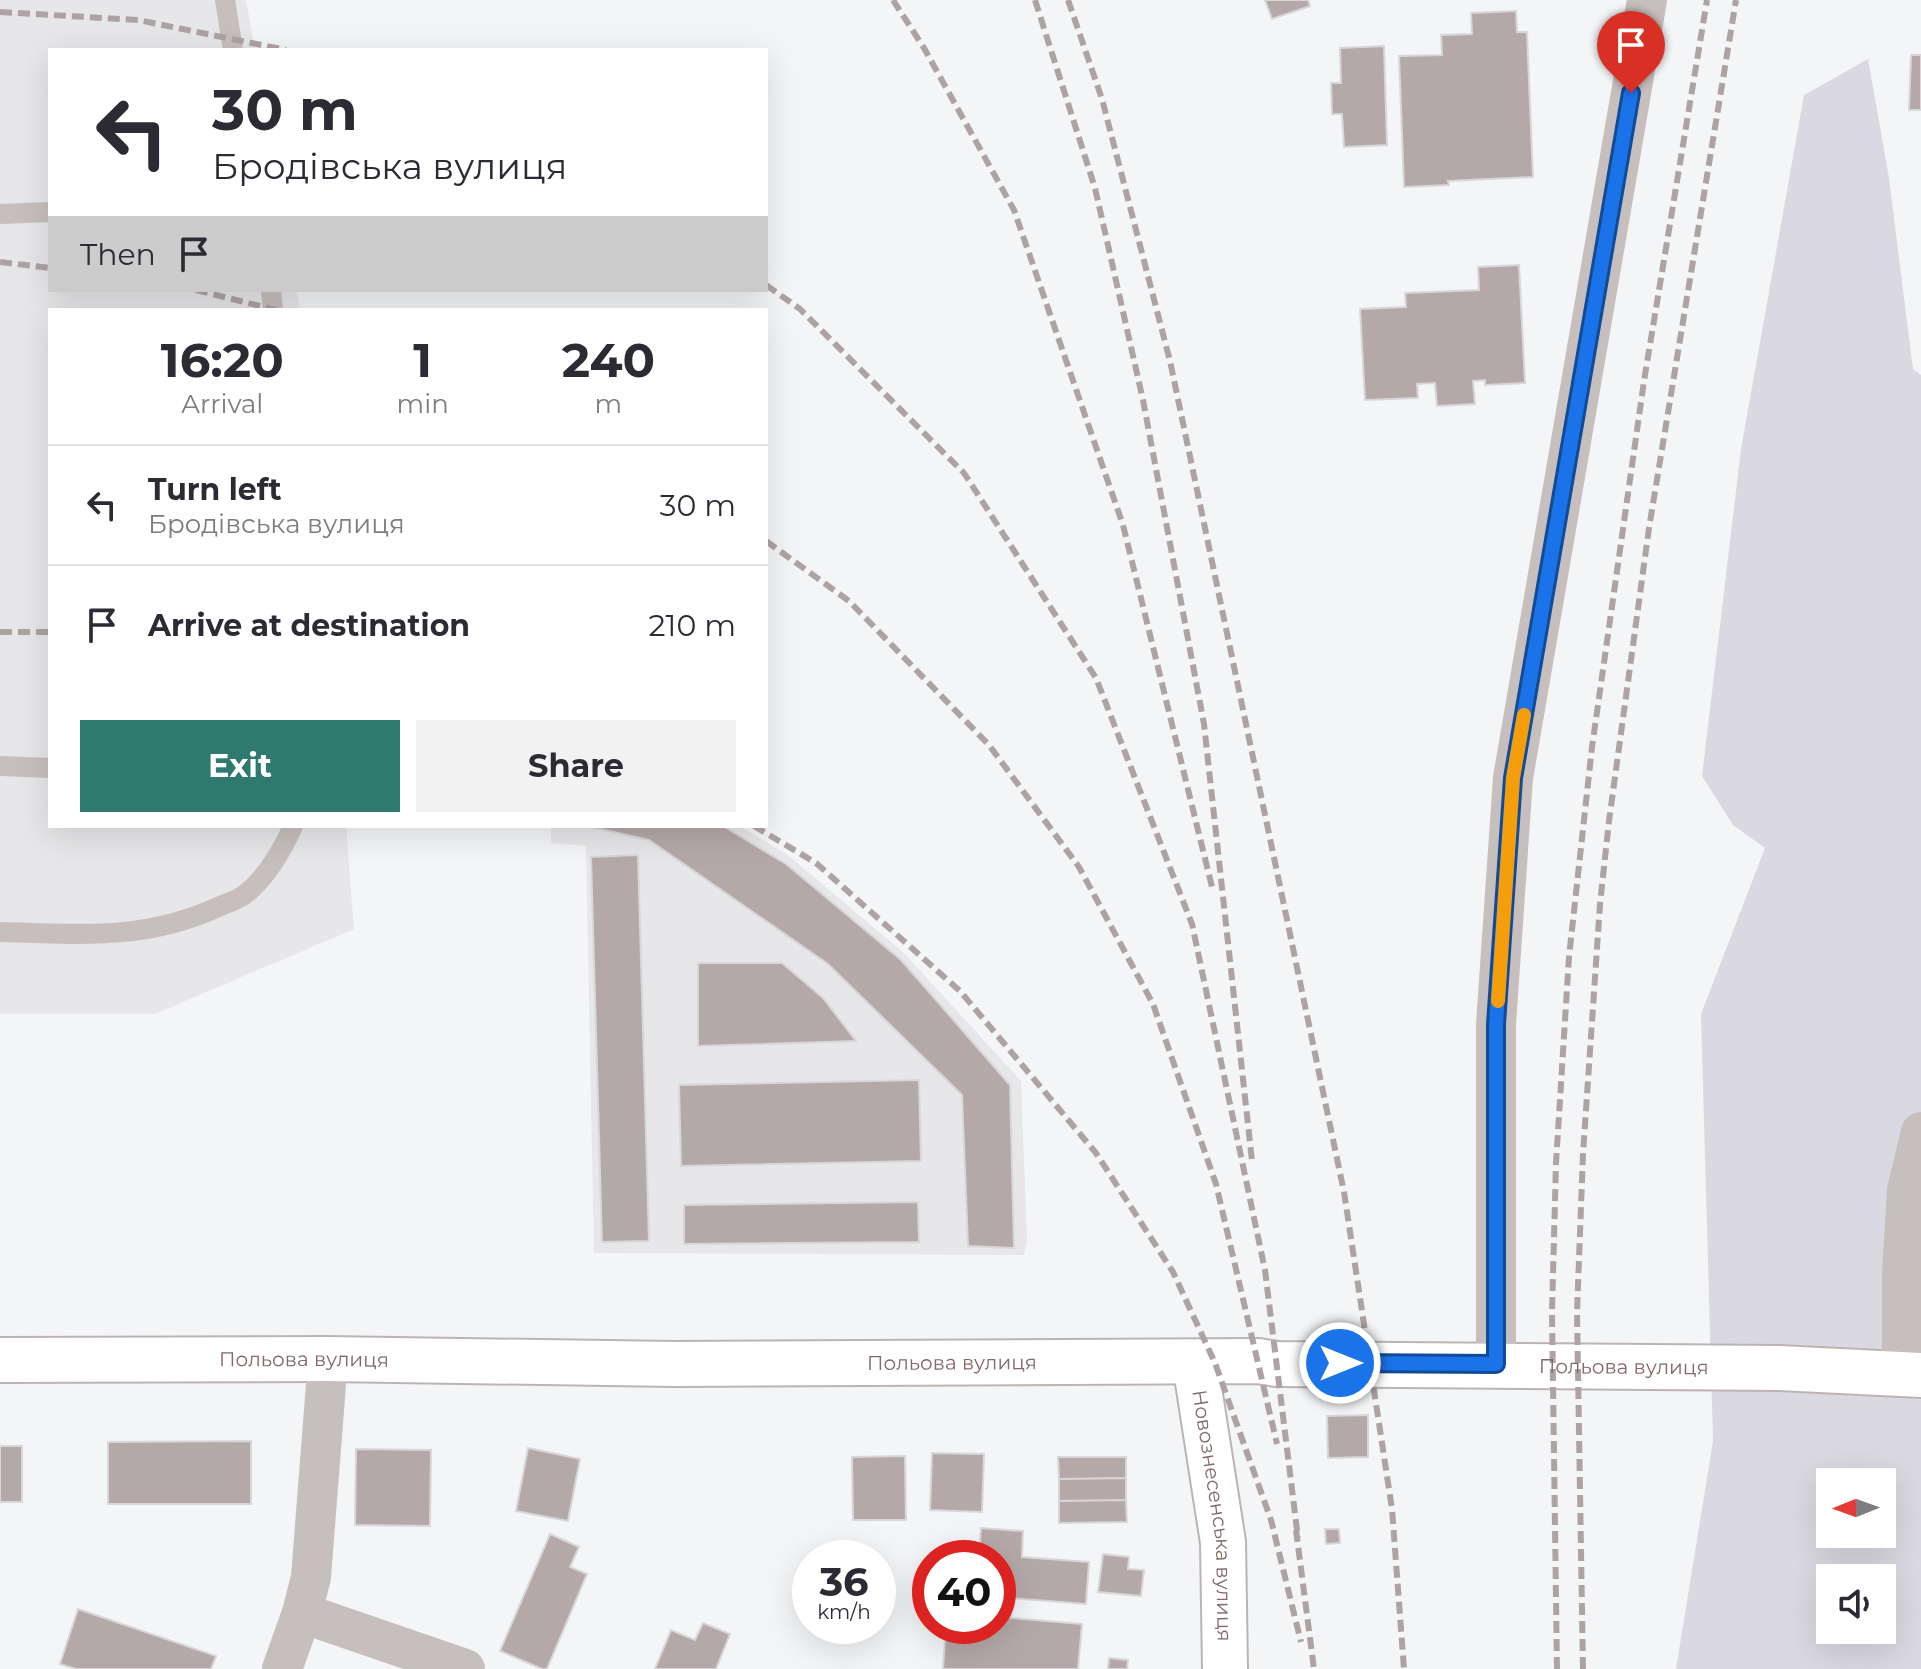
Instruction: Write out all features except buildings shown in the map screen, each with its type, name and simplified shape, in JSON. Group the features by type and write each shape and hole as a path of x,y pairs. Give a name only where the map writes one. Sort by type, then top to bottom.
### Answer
{"street":[{"path":"1496,1364 1496,1024 1513,778 1647,0"},
{"name":"Польова вулиця","path":"0,1360 328,1359 674,1364 1258,1361 1277,1364 1779,1368 1912,1375 1902,1272 1907,1190 1921,1132"},
{"path":"282,1669 311,1577 328,1359"},
{"name":"Новознесенська вулиця","path":"1195,1363 1223,1542 1225,1669"},
{"path":"302,1613 465,1669"}],"lane":[{"path":"225,0 233,48"},
{"path":"0,214 48,212"},
{"path":"0,766 48,768"},
{"path":"0,932 118,935 159,928 195,917 244,895 269,868 292,828"}],"shaded area":[{"path":"0,0 246,0 255,48 48,48 48,292 297,292 300,308 48,308 48,828 346,828 354,929 155,1014 0,1014"},
{"path":"1868,59 1889,178 1913,369 1921,375 1921,1669 1676,1669 1713,1441 1701,1014 1765,848 1733,825 1702,776 1741,449 1804,95"},
{"path":"551,828 743,828 789,856 904,953 1021,1081 1027,1241 1024,1255 594,1253 586,846 551,843"}],"railway":[{"path":"893,0 924,48 1014,210 1123,525 1212,887"},
{"path":"1035,0 1095,188 1143,400 1204,724 1252,1161"},
{"path":"1068,0 1102,99 1170,361 1344,1192 1392,1509 1404,1669"},
{"path":"1557,1669 1552,1312 1556,1163 1569,957 1592,747 1644,381 1707,0"},
{"path":"1583,1669 1577,1312 1583,1154 1600,904 1649,528 1736,0"},
{"path":"0,12 138,20 276,48"},
{"path":"0,262 48,268"},
{"path":"768,286 800,309 964,473 1096,678 1192,924 1265,1270 1298,1538"},
{"path":"204,292 268,308"},
{"path":"768,542 849,601 989,745 1079,867 1153,1004 1216,1184 1277,1444"},
{"path":"0,632 48,632"},
{"path":"757,828 816,863 960,991 1096,1153 1173,1272 1215,1363 1271,1520 1301,1642"},
{"path":"1296,1530 1314,1669"}],"slow traffic":[{"path":"1498,1001 1513,778 1524,715"}],"route":[{"path":"1340,1363 1496,1364 1496,1024 1513,778 1631,93"}]}
